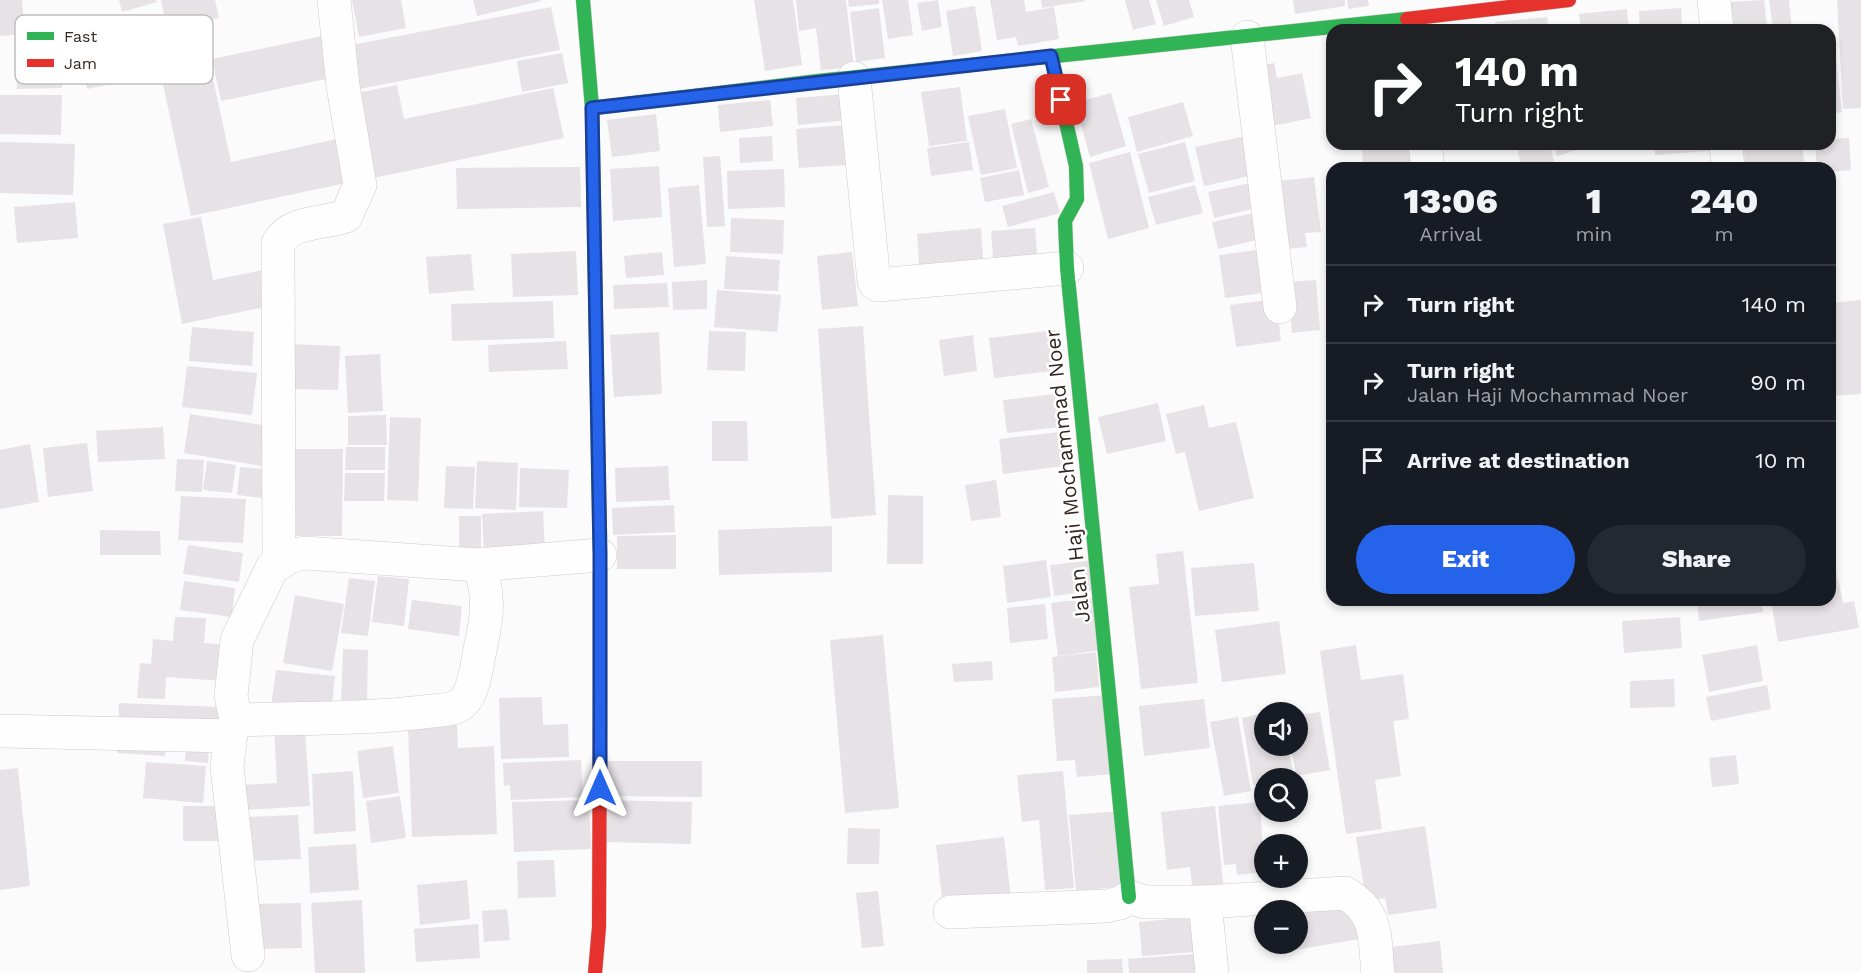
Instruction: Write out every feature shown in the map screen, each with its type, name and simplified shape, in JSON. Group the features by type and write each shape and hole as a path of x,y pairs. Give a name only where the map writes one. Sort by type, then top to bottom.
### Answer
{"street":[{"path":"279,562 278,243 284,233 303,225 346,216 360,185 343,86 334,0"},
{"path":"583,0 592,108 600,555 599,927 595,973"},
{"path":"1417,24 1569,0"},
{"path":"1714,0 1716,24"},
{"path":"592,108 1051,56 1326,31"},
{"path":"1246,37 1280,307"},
{"name":"Jalan Haji Mochammad Noer","path":"1051,56 1076,166 1077,199 1065,221 1067,268 1129,897"},
{"path":"854,78 874,282 878,285 1067,268"},
{"path":"248,955 227,767 233,728 231,696 237,640 272,568 291,556 305,553 477,565 600,555"},
{"path":"0,731 233,728 392,716 449,709 461,705 470,692 484,633 487,593 484,578 477,565"},
{"path":"950,912 1107,906 1120,903 1129,897 1145,902 1205,902 1345,893 1359,902 1369,913 1373,924 1378,973"},
{"path":"1205,902 1212,973"}],"building":[{"path":"0,0 22,0 23,15 15,15 15,35 0,36"},
{"path":"119,0 156,0 157,2 122,12"},
{"path":"161,0 215,0 219,18 213,19 213,15 164,15"},
{"path":"352,0 401,0 406,28 359,37"},
{"path":"473,0 541,0 541,1 477,16"},
{"path":"754,0 793,0 802,65 765,71"},
{"path":"796,0 846,0 854,67 821,70 816,28 799,31"},
{"path":"848,0 879,0 879,4 849,7"},
{"path":"882,0 908,0 913,35 888,39"},
{"path":"938,0 942,27 922,31 917,3"},
{"path":"990,0 1024,0 1026,12 1054,7 1059,39 1018,46 1016,37 997,40"},
{"path":"1041,0 1085,0 1085,1 1042,8"},
{"path":"1125,0 1149,0 1156,24 1133,30"},
{"path":"1156,0 1189,0 1194,17 1164,26"},
{"path":"1293,0 1345,0 1345,6 1295,14"},
{"path":"1347,0 1368,0 1369,6 1348,9"},
{"path":"1764,0 1767,24 1732,24 1730,2"},
{"path":"1769,0 1789,0 1791,24 1772,24"},
{"path":"1837,0 1861,0 1861,108 1843,109"},
{"path":"975,6 982,51 953,56 946,11"},
{"path":"551,7 560,50 354,90 346,46"},
{"path":"879,8 885,58 856,62 850,12"},
{"path":"1681,8 1682,24 1640,24 1639,11"},
{"path":"1627,9 1628,24 1580,24 1579,14"},
{"path":"1547,17 1548,24 1495,24 1495,22"},
{"path":"327,35 336,77 221,101 213,59"},
{"path":"562,53 568,83 522,92 517,61"},
{"path":"1836,57 1842,112 1836,113"},
{"path":"1274,63 1277,78 1302,73 1311,118 1267,127 1255,67"},
{"path":"213,79 231,162 341,138 351,182 191,216 163,84 213,84"},
{"path":"17,84 62,84 62,88 17,89"},
{"path":"86,84 112,84 87,89"},
{"path":"397,85 404,119 553,88 564,138 369,179 351,94"},
{"path":"960,87 967,141 929,146 921,92"},
{"path":"1111,93 1126,146 1090,157 1075,103"},
{"path":"846,94 849,120 798,125 796,98"},
{"path":"0,95 62,95 61,135 0,134"},
{"path":"770,100 773,126 720,132 718,105"},
{"path":"1183,102 1193,136 1137,152 1128,117"},
{"path":"1005,109 1017,168 981,175 968,116"},
{"path":"656,114 660,151 612,157 607,120"},
{"path":"1031,119 1049,187 1028,193 1011,124"},
{"path":"845,125 847,165 799,168 796,129"},
{"path":"1250,135 1259,174 1204,186 1195,147"},
{"path":"772,136 773,161 740,163 739,138"},
{"path":"1849,138 1851,170 1836,171 1836,162 1816,162 1816,150 1836,150 1836,139"},
{"path":"0,142 75,144 73,195 0,193"},
{"path":"969,142 973,170 931,176 927,148"},
{"path":"1185,142 1195,181 1149,193 1138,154"},
{"path":"1362,150 1412,150 1414,162 1363,162"},
{"path":"1518,150 1551,150 1554,162 1520,162"},
{"path":"1555,150 1576,150 1557,156"},
{"path":"1655,150 1722,150 1655,155"},
{"path":"1744,150 1803,150 1804,162 1745,162"},
{"path":"1130,152 1149,228 1108,239 1089,163"},
{"path":"720,156 725,226 707,227 703,157"},
{"path":"659,166 662,217 613,221 610,169"},
{"path":"580,167 581,207 457,209 456,168"},
{"path":"784,169 785,207 728,209 727,171"},
{"path":"1019,170 1024,195 985,202 980,178"},
{"path":"1314,177 1321,232 1305,233 1307,247 1286,249 1279,181"},
{"path":"1255,182 1261,207 1214,218 1208,192"},
{"path":"699,185 706,264 674,267 668,188"},
{"path":"1195,185 1203,213 1156,225 1148,197"},
{"path":"1054,192 1060,213 1008,227 1002,206"},
{"path":"75,202 78,238 17,243 14,207"},
{"path":"1258,212 1265,238 1218,249 1212,222"},
{"path":"201,217 213,280 263,270 270,306 182,324 163,224"},
{"path":"731,218 784,220 783,254 730,252"},
{"path":"981,228 984,270 920,276 917,234"},
{"path":"1035,228 1038,268 994,272 991,231"},
{"path":"1264,249 1270,292 1225,298 1219,255"},
{"path":"576,251 578,295 513,297 511,254"},
{"path":"662,252 664,275 626,278 624,256"},
{"path":"852,252 858,306 822,310 817,256"},
{"path":"471,254 474,290 429,294 426,257"},
{"path":"726,256 780,260 778,291 724,289"},
{"path":"707,280 707,309 673,310 672,282"},
{"path":"1316,280 1320,330 1292,333 1288,282"},
{"path":"667,283 669,307 614,309 613,285"},
{"path":"717,290 781,295 777,332 714,327"},
{"path":"1276,299 1281,341 1236,347 1230,305"},
{"path":"1861,300 1861,394 1836,396 1836,302"},
{"path":"553,301 554,338 452,341 451,304"},
{"path":"863,326 876,515 831,519 818,329"},
{"path":"192,327 254,332 252,366 189,361"},
{"path":"1056,330 1061,370 994,378 989,338"},
{"path":"709,331 746,332 745,371 707,370"},
{"path":"659,332 662,394 614,397 610,335"},
{"path":"973,335 977,371 944,376 939,340"},
{"path":"566,341 568,369 489,372 488,345"},
{"path":"290,344 340,346 338,390 288,389"},
{"path":"380,354 383,411 348,413 345,356"},
{"path":"187,366 257,373 252,415 182,407"},
{"path":"1064,393 1068,426 1007,433 1003,400"},
{"path":"1158,403 1166,441 1107,454 1098,417"},
{"path":"1204,405 1209,428 1236,422 1254,498 1199,511 1185,452 1176,454 1166,414"},
{"path":"190,414 269,426 262,466 184,453"},
{"path":"386,415 387,445 348,445 348,416"},
{"path":"390,417 421,418 418,501 387,500"},
{"path":"712,421 747,421 748,461 712,461"},
{"path":"163,427 165,459 98,462 96,431"},
{"path":"1067,431 1071,465 1003,474 999,439"},
{"path":"87,443 93,491 48,497 43,448"},
{"path":"30,444 39,502 0,509 0,450"},
{"path":"346,447 385,447 385,470 345,470"},
{"path":"294,449 343,449 342,536 294,536"},
{"path":"177,459 204,460 202,492 175,491"},
{"path":"207,461 236,465 232,493 203,490"},
{"path":"477,461 518,463 516,510 475,508"},
{"path":"446,466 475,467 473,509 444,508"},
{"path":"668,466 670,500 616,502 615,468"},
{"path":"240,467 274,470 270,499 237,495"},
{"path":"520,468 569,470 567,508 519,507"},
{"path":"345,473 385,473 384,501 344,501"},
{"path":"996,480 1001,517 971,521 965,485"},
{"path":"888,495 923,496 923,564 887,564"},
{"path":"181,496 246,499 243,543 178,540"},
{"path":"674,505 675,532 613,535 612,508"},
{"path":"543,511 545,549 484,552 482,514"},
{"path":"459,516 481,516 481,553 459,554"},
{"path":"832,526 832,572 719,575 718,530"},
{"path":"100,530 160,531 161,555 100,555"},
{"path":"676,535 676,569 617,569 617,536"},
{"path":"188,545 243,553 239,582 183,574"},
{"path":"1183,551 1198,683 1141,689 1129,587 1159,584 1156,554"},
{"path":"1046,560 1051,597 1007,603 1003,566"},
{"path":"1093,560 1097,590 1054,596 1050,565"},
{"path":"1254,563 1259,611 1195,616 1191,568"},
{"path":"378,576 409,579 404,626 372,622"},
{"path":"349,578 375,581 368,636 341,633"},
{"path":"1836,578 1838,578 1843,603 1854,601 1859,628 1778,642 1772,606 1836,606"},
{"path":"184,581 235,588 232,617 180,610"},
{"path":"295,595 344,604 332,671 283,663"},
{"path":"1095,597 1101,650 1058,656 1051,603"},
{"path":"412,600 462,606 459,636 408,629"},
{"path":"1045,604 1048,639 1010,643 1007,608"},
{"path":"1698,606 1762,606 1763,612 1699,621"},
{"path":"175,617 206,618 204,643 226,645 224,681 166,677 165,699 137,698 140,663 151,664 153,639 173,641"},
{"path":"1680,617 1682,648 1624,653 1622,621"},
{"path":"1279,621 1286,674 1222,682 1215,630"},
{"path":"883,635 899,808 845,813 830,640"},
{"path":"1356,645 1361,680 1403,674 1409,719 1393,721 1401,776 1375,780 1382,829 1346,834 1320,651"},
{"path":"1757,645 1763,681 1709,692 1702,655"},
{"path":"343,649 368,650 367,701 341,700"},
{"path":"1096,652 1099,687 1055,692 1052,657"},
{"path":"992,661 993,680 954,682 952,664"},
{"path":"276,670 335,676 331,714 271,707"},
{"path":"1674,679 1675,707 1630,708 1630,681"},
{"path":"1767,685 1771,709 1711,721 1706,697"},
{"path":"1108,695 1115,774 1077,777 1075,760 1057,761 1052,699"},
{"path":"542,697 543,725 568,724 569,757 501,759 499,698"},
{"path":"1204,699 1210,748 1144,756 1139,706"},
{"path":"119,703 220,707 218,733 118,729"},
{"path":"1320,712 1330,770 1308,774 1308,768 1295,768 1293,756 1308,756 1308,714"},
{"path":"1254,715 1254,756 1290,756 1292,768 1254,768 1253,785 1242,718"},
{"path":"1238,717 1251,791 1224,796 1210,722"},
{"path":"457,725 458,748 494,746 497,834 412,837 408,727"},
{"path":"305,728 310,806 244,810 243,785 277,783 274,729"},
{"path":"118,735 166,738 165,756 117,753"},
{"path":"187,737 209,739 208,763 185,761"},
{"path":"393,746 399,793 363,798 357,751"},
{"path":"1736,755 1739,784 1712,787 1709,758"},
{"path":"581,760 583,797 511,800 510,785 504,786 503,763"},
{"path":"606,761 702,761 702,797 605,796"},
{"path":"146,762 206,766 203,803 143,798"},
{"path":"18,768 30,886 0,890 0,770"},
{"path":"353,771 356,831 314,834 312,774"},
{"path":"1063,771 1074,888 1045,890 1039,820 1022,822 1017,775"},
{"path":"400,796 406,838 371,843 366,801"},
{"path":"589,800 591,849 514,852 512,802"},
{"path":"605,800 692,802 691,844 604,842"},
{"path":"1254,803 1254,822 1261,822 1262,834 1254,834 1254,873 1237,875 1236,864 1224,865 1218,806"},
{"path":"183,806 223,806 223,841 183,841"},
{"path":"1215,806 1224,891 1193,894 1190,867 1167,870 1161,812"},
{"path":"1120,811 1127,886 1076,891 1069,815"},
{"path":"298,815 301,859 249,861 247,817"},
{"path":"1425,826 1437,908 1388,915 1385,898 1366,901 1356,837"},
{"path":"848,828 880,829 879,864 847,864"},
{"path":"1004,837 1011,899 943,907 936,845"},
{"path":"356,844 359,890 310,893 308,847"},
{"path":"554,860 556,897 518,898 517,861"},
{"path":"467,880 470,919 420,925 417,885"},
{"path":"878,891 884,946 862,948 856,893"},
{"path":"362,900 365,973 315,973 311,903"},
{"path":"301,903 302,948 255,949 254,904"},
{"path":"1354,904 1360,939 1308,948 1308,912"},
{"path":"507,909 510,940 484,942 482,911"},
{"path":"1191,917 1194,952 1142,956 1139,922"},
{"path":"478,924 480,958 416,962 414,929"},
{"path":"1440,941 1443,973 1386,973 1383,948"},
{"path":"1194,954 1196,973 1129,973 1128,959"},
{"path":"1122,959 1123,973 1087,973 1087,960"}],"traffic: fast":[{"path":"583,0 592,108 600,555 600,696"},
{"path":"1360,24 1407,19"},
{"path":"592,108 818,81 1326,28"},
{"path":"1051,56 1076,166 1077,199 1065,221 1067,268 1129,897"}],"traffic: jam":[{"path":"1407,19 1569,0"},
{"path":"595,973 599,927 600,696"}],"route":[{"path":"600,788 600,555 592,108 1051,56 1061,100"}]}
